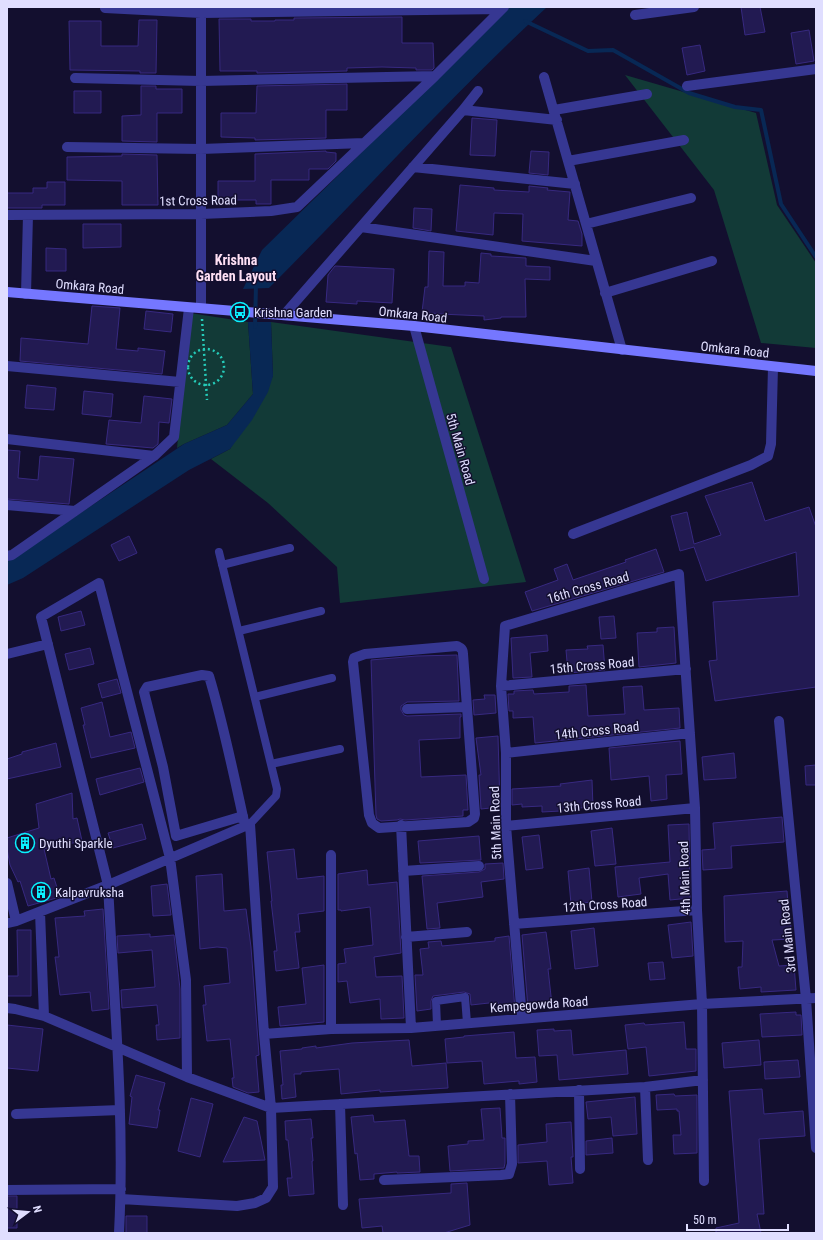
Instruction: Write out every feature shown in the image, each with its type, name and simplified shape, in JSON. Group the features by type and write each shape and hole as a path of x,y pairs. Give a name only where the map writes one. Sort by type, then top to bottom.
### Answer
{"street":[{"path":"635,15 694,7"},
{"path":"105,8 201,10 503,8"},
{"name":"1st Cross Road","path":"7,215 201,214 271,211 297,207 435,76 503,8"},
{"path":"201,10 201,308"},
{"path":"687,86 816,69"},
{"path":"75,78 201,81 435,76"},
{"path":"544,77 622,350"},
{"path":"284,316 478,91"},
{"path":"554,110 647,94"},
{"path":"463,110 557,120"},
{"path":"568,161 684,140"},
{"path":"67,147 201,149 364,143"},
{"path":"413,167 575,184"},
{"path":"586,224 690,198"},
{"path":"26,294 28,215"},
{"path":"361,227 596,261"},
{"path":"605,293 712,261"},
{"name":"Omkara Road","path":"7,292 414,326 816,371"},
{"path":"7,556 12,555 154,456 174,437 189,308"},
{"name":"5th Main Road","path":"414,326 484,579"},
{"path":"7,366 180,382"},
{"path":"573,534 751,465 768,456 772,444 773,367"},
{"path":"7,439 154,456"},
{"path":"7,505 74,511"},
{"name":"16th Cross Road","path":"505,626 679,574"},
{"name":"4th Main Road","path":"679,574 695,808 697,910 702,1004 704,1181"},
{"path":"119,1233 121,1200 120,1110 108,885 41,617 99,583 170,858 186,980 187,1077"},
{"name":"5th Main Road","path":"505,626 501,686 506,753 506,826 522,1018"},
{"path":"7,654 48,644"},
{"path":"457,646 460,647 463,650 466,707 475,814 472,821 401,825 379,828 372,823 369,816 353,662 354,658 365,654 457,646"},
{"name":"15th Cross Road","path":"501,686 686,669"},
{"path":"121,1200 237,1206 254,1203 266,1198 274,1186 271,1108 246,822 217,703 209,676 202,675 147,687 144,692 163,767 176,836 246,822"},
{"path":"406,709 466,707"},
{"name":"3rd Main Road","path":"779,721 811,999 816,1148"},
{"name":"14th Cross Road","path":"506,753 690,734"},
{"name":"13th Cross Road","path":"506,826 695,808"},
{"path":"7,883 12,922 108,885 246,822"},
{"path":"401,825 411,1028"},
{"path":"331,855 331,1029"},
{"path":"403,871 479,866"},
{"name":"12th Cross Road","path":"514,924 697,910"},
{"path":"40,912 44,1016"},
{"path":"406,937 467,932"},
{"name":"Kempegowda Road","path":"264,1034 331,1029 411,1028 702,1004 811,999"},
{"path":"7,1008 44,1016 187,1077 271,1108 645,1086 703,1080"},
{"path":"645,1086 648,1160"},
{"path":"579,1090 580,1169"},
{"path":"384,1180 501,1176 509,1174 512,1164 510,1094"},
{"path":"340,1104 343,1205"},
{"path":"16,1114 120,1110"},
{"path":"7,1190 121,1189"}],"lane":[{"path":"222,565 290,548"},
{"path":"219,552 278,789 276,796 246,822"},
{"path":"239,631 321,611"},
{"path":"255,697 332,678"},
{"path":"271,764 340,748"},
{"path":"438,1025 436,1001 466,997 467,1023"}],"path":[{"path":"201,308 207,400"},
{"path":"204,348 210,348 223,360 224,365 221,377 212,384 206,385 194,381 188,371 187,365 193,353 204,348"}],"green space":[{"path":"625,75 756,113 777,205 816,263 816,348 761,343 714,190"},
{"path":"190,313 248,322 253,394 227,425 177,448"},
{"path":"271,322 451,347 526,582 340,603 337,567 268,503 211,459 230,449 273,376"}],"water":[{"path":"510,7 547,7 441,111 269,288 243,289 262,250"},
{"path":"248,322 271,322 273,376 268,392 252,420 230,449 189,470 23,578 7,585 7,562 184,444 227,425 253,394"}],"building":[{"path":"741,7 760,7 765,32 745,35"},
{"path":"402,17 402,43 433,43 434,68 432,70 382,67 347,68 347,71 257,73 257,71 220,71 219,19 275,21 294,20 294,18"},
{"path":"139,20 157,20 156,73 140,73 140,71 70,70 69,21 101,21 101,46 138,46"},
{"path":"809,30 814,61 796,64 791,33"},
{"path":"700,45 705,71 687,75 682,48"},
{"path":"347,84 347,110 326,110 326,138 255,140 255,138 221,137 221,113 256,113 257,86"},
{"path":"141,86 156,86 156,89 182,89 182,113 157,113 157,142 122,141 122,116 141,115"},
{"path":"74,91 101,91 101,113 74,113"},
{"path":"472,118 497,120 495,156 470,155"},
{"path":"326,151 336,153 336,161 328,169 309,169 309,180 271,180 271,204 256,204 256,200 218,200 218,181 255,181 255,154"},
{"path":"531,151 549,152 548,175 529,173"},
{"path":"122,154 157,155 158,205 122,205 122,181 67,180 67,157 122,156"},
{"path":"47,182 65,182 65,205 42,205 42,208 7,208 7,193 33,193 33,188 47,188"},
{"path":"460,185 494,188 494,190 529,192 529,186 548,188 547,190 570,192 568,220 578,221 582,234 582,246 522,241 523,214 494,213 493,235 456,231"},
{"path":"414,208 432,209 431,231 413,228"},
{"path":"83,224 121,224 121,247 83,248"},
{"path":"46,248 66,249 66,271 46,271"},
{"path":"429,251 444,252 443,286 465,286 465,282 479,283 481,253 491,254 491,256 526,258 526,266 550,267 550,280 525,279 526,317 501,317 484,320 484,316 422,312 425,287 428,287"},
{"path":"335,266 394,269 392,303 357,301 357,304 326,302 328,275"},
{"path":"92,306 120,308 116,349 138,351 138,348 165,351 162,374 20,361 21,338 88,344"},
{"path":"146,311 173,314 171,332 144,329"},
{"path":"27,385 56,388 54,410 25,408"},
{"path":"84,391 113,394 111,417 82,414"},
{"path":"144,396 172,399 169,423 159,422 158,444 153,448 106,444 109,420 141,423"},
{"path":"7,450 20,451 18,478 38,480 40,456 74,459 69,504 7,499"},
{"path":"752,482 765,521 809,507 816,527 816,687 715,701 709,661 717,660 713,602 799,596 796,552 706,581 694,547 680,551 671,516 687,512 694,544 721,535 705,496"},
{"path":"129,536 137,553 119,561 111,545"},
{"path":"656,549 664,572 532,611 525,592 558,580 554,569 567,564 573,580 626,562 625,560"},
{"path":"81,611 85,625 61,631 58,617"},
{"path":"614,616 616,638 601,639 599,617"},
{"path":"674,627 676,663 639,667 637,633 657,632 657,628"},
{"path":"547,635 548,651 530,653 532,677 513,678 511,638"},
{"path":"603,645 605,670 568,673 566,650 588,649 587,646"},
{"path":"90,648 94,664 69,670 65,654"},
{"path":"457,655 459,701 407,702 401,706 401,710 404,715 407,716 461,714 460,738 419,740 421,777 466,775 468,810 463,810 463,816 381,821 377,819 376,815 371,660 417,656"},
{"path":"117,679 121,693 102,698 98,684"},
{"path":"586,685 588,716 625,714 623,687 642,686 644,710 679,708 680,728 535,743 533,717 513,718 513,711 509,711 508,694 514,694 514,691 533,690 534,694 569,692 569,686"},
{"path":"484,695 495,695 496,713 474,715 473,700 485,699"},
{"path":"102,702 110,737 131,732 135,748 91,758 83,725 85,725 81,708"},
{"path":"498,736 500,807 481,809 479,775 481,775 476,738"},
{"path":"680,741 682,774 666,775 667,799 651,801 649,776 611,780 609,748"},
{"path":"56,743 61,767 7,779 7,759 22,754 22,752"},
{"path":"734,753 736,778 704,780 702,757"},
{"path":"816,765 816,785 806,785 805,766"},
{"path":"140,768 144,782 100,795 96,779"},
{"path":"592,780 593,807 579,808 579,810 542,812 542,806 522,807 522,804 512,805 512,789 561,786 560,784"},
{"path":"72,793 73,819 77,818 82,841 44,849 51,879 54,878 60,897 28,906 20,881 18,882 10,865 7,849 7,838 39,828 36,804"},
{"path":"782,817 784,842 731,846 732,868 703,870 702,850 715,849 713,823"},
{"path":"142,824 146,839 113,848 108,833"},
{"path":"689,824 690,898 670,900 668,874 639,878 641,894 618,897 615,867 670,862 668,825"},
{"path":"612,828 616,864 595,866 591,831"},
{"path":"539,835 543,868 526,870 522,837"},
{"path":"479,836 481,860 420,863 418,841"},
{"path":"294,849 297,879 324,876 324,911 298,914 300,932 295,932 299,968 276,971 274,951 277,951 267,852"},
{"path":"503,863 504,879 481,882 483,897 437,903 440,928 427,929 422,876 479,872 485,869 485,864"},
{"path":"589,868 592,902 571,904 568,871"},
{"path":"367,870 368,885 397,882 401,953 374,957 376,977 402,976 404,1018 381,1019 380,999 350,1003 347,981 338,982 338,964 346,963 344,949 373,945 370,907 341,911 338,910 338,874"},
{"path":"222,874 224,911 246,909 251,947 259,1055 256,1056 259,1092 248,1093 233,1087 232,1078 234,1078 230,1039 207,1041 203,1005 206,1005 204,986 230,983 227,948 217,947 200,949 196,876"},
{"path":"167,884 171,915 153,916 151,886"},
{"path":"787,891 792,939 772,940 779,966 794,965 796,990 761,992 761,987 740,989 738,967 742,967 743,941 725,942 724,896"},
{"path":"103,909 109,1009 92,1011 90,992 60,995 55,957 59,957 55,918 85,916 84,911"},
{"path":"691,922 693,956 672,958 668,925"},
{"path":"594,928 598,966 575,969 571,931"},
{"path":"17,930 31,930 31,996 7,996 7,976 18,976"},
{"path":"546,932 551,969 548,969 552,1005 528,1008 522,935"},
{"path":"150,934 150,937 174,935 180,989 180,1038 157,1040 156,1025 159,1025 157,1005 122,1008 121,990 155,987 152,950 118,953 117,936"},
{"path":"509,936 515,1010 499,1012 498,1002 471,1005 470,994 464,992 433,996 431,1001 431,1009 417,1011 415,975 423,975 420,949 429,948 428,942 441,941 442,946 495,941 495,938"},
{"path":"663,962 665,979 650,980 648,963"},
{"path":"324,965 324,1022 280,1026 278,1007 306,1004 302,968"},
{"path":"796,1012 796,1015 801,1015 802,1035 762,1037 760,1014"},
{"path":"684,1022 686,1049 696,1049 696,1071 649,1076 646,1047 628,1049 625,1025"},
{"path":"7,1025 43,1029 38,1071 7,1068"},
{"path":"554,1029 554,1031 571,1030 573,1055 626,1050 628,1074 559,1080 557,1055 539,1056 537,1030"},
{"path":"514,1032 516,1058 535,1057 537,1082 519,1084 519,1081 484,1084 482,1061 447,1063 445,1039"},
{"path":"409,1040 412,1066 446,1063 448,1088 380,1092 380,1090 341,1094 339,1069 301,1072 301,1074 294,1074 296,1097 282,1099 281,1085 283,1085 280,1051 316,1046 316,1048 352,1043"},
{"path":"759,1040 761,1065 724,1068 722,1043"},
{"path":"798,1060 800,1077 765,1079 764,1062"},
{"path":"136,1075 165,1083 158,1110 160,1110 157,1128 129,1124 132,1097 130,1096"},
{"path":"762,1089 764,1114 803,1111 805,1136 759,1139 764,1214 757,1214 761,1233 716,1233 716,1228 739,1223 729,1091"},
{"path":"674,1094 675,1096 697,1095 697,1153 674,1154 673,1135 681,1135 679,1111 677,1111 677,1109 657,1110 656,1095"},
{"path":"635,1097 637,1134 613,1136 611,1117 588,1119 586,1102"},
{"path":"191,1098 213,1104 200,1157 178,1151"},
{"path":"500,1108 502,1138 505,1138 504,1168 450,1171 448,1146 468,1144 468,1141 484,1140 481,1109"},
{"path":"373,1115 374,1122 405,1120 409,1156 419,1156 420,1172 374,1174 374,1179 360,1180 357,1153 355,1154 351,1117"},
{"path":"244,1117 257,1121 265,1160 223,1162"},
{"path":"311,1119 313,1138 311,1138 314,1194 289,1196 287,1178 292,1178 288,1140 286,1140 285,1121"},
{"path":"571,1122 573,1183 549,1185 547,1161 518,1163 518,1145 547,1142 546,1124"},
{"path":"612,1138 613,1153 586,1155 586,1141"},
{"path":"467,1183 470,1225 444,1233 383,1233 382,1226 362,1228 359,1199 451,1193 451,1184"},
{"path":"7,1196 17,1196 17,1228 7,1228"},
{"path":"126,1216 147,1216 147,1233 126,1233"}],"waterway":[{"path":"525,21 588,51 613,50 689,93 735,107 761,110 781,204 816,257"},
{"path":"255,327 256,284"}],"place":[{"name":"Krishna Garden","path":"240,312"},
{"name":"Dyuthi Sparkle","path":"25,843"},
{"name":"Kalpavruksha","path":"41,892"}],"district":[{"name":"Krishna Garden Layout","path":"236,268"}]}
